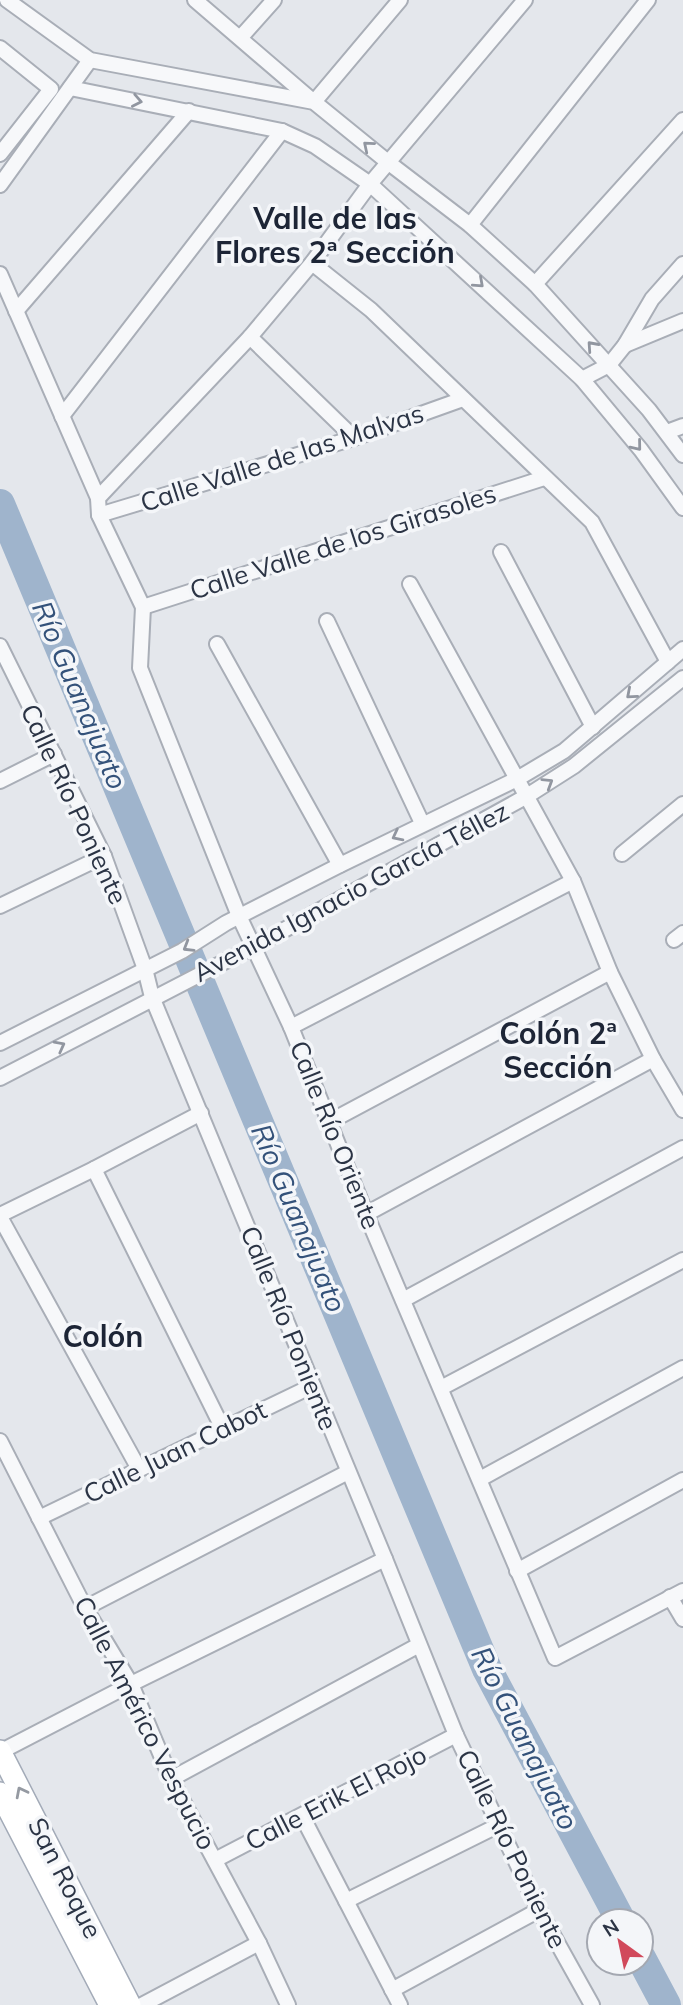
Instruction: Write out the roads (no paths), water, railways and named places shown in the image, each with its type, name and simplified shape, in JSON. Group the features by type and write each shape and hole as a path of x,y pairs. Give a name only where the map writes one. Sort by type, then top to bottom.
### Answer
{"main road":[{"name":"San Roque","path":"0,1751 100,1966 110,2005"},
{"name":"San Roque","path":"0,1793 100,1966 130,2005"}],"street":[{"path":"7,0 90,60 314,102"},
{"path":"195,0 314,102 470,225 535,284 667,432 683,455"},
{"path":"241,37 274,0"},
{"path":"314,102 400,0"},
{"path":"98,498 250,337 312,263 370,184 525,0"},
{"path":"470,225 648,0"},
{"path":"0,48 51,89 0,154"},
{"path":"0,185 90,60"},
{"path":"70,88 282,131 315,146 370,184 583,379 641,450 683,508"},
{"path":"16,310 189,111"},
{"path":"535,284 683,120"},
{"path":"62,416 282,131"},
{"path":"312,263 371,310 592,522 668,662"},
{"path":"583,379 609,365 625,345 652,299 683,264"},
{"path":"0,274 98,498 100,515 143,607"},
{"path":"625,345 683,321"},
{"path":"250,337 354,438"},
{"name":"Calle Valle de las Malvas","path":"100,515 354,438 463,399"},
{"path":"667,432 683,426"},
{"name":"Calle Valle de los Girasoles","path":"143,607 544,478"},
{"path":"501,552 593,727"},
{"path":"410,584 573,881 610,972 653,1059 683,1110"},
{"name":"Calle Río Oriente","path":"143,607 140,668 239,916 247,950 291,1027 366,1214 555,1658 677,1594"},
{"path":"327,621 422,824"},
{"path":"217,644 340,864"},
{"name":"Calle Río Poniente","path":"0,646 6,671 54,754 104,856 201,1113 456,1735 539,1910 590,2001"},
{"name":"Avenida Ignacio García Téllez","path":"0,1043 182,951 226,923 340,864 517,779 564,751 683,649"},
{"name":"Avenida Ignacio García Téllez","path":"0,1078 247,950 527,796 574,766 683,678"},
{"path":"0,781 54,754"},
{"path":"622,854 683,804"},
{"path":"0,906 104,856"},
{"path":"291,1027 573,881"},
{"path":"329,1122 610,972"},
{"path":"366,1214 653,1059"},
{"path":"139,1469 0,1216 201,1113"},
{"path":"403,1300 683,1148"},
{"path":"94,1169 223,1429"},
{"path":"441,1388 683,1260"},
{"path":"480,1479 683,1367"},
{"name":"Calle Juan Cabot","path":"39,1518 312,1385"},
{"name":"Calle Américo Vespucio","path":"0,1441 85,1608 131,1684 171,1779 259,1943 288,2005"},
{"path":"85,1608 348,1472"},
{"path":"517,1571 683,1480"},
{"path":"0,1751 385,1559"},
{"path":"677,1594 683,1619"},
{"path":"171,1779 419,1645"},
{"name":"Calle Erik El Rojo","path":"215,1860 456,1735"},
{"path":"302,1816 400,2005"},
{"path":"346,1901 497,1826"},
{"path":"392,1990 539,1910"},
{"path":"142,2005 259,1943"},
{"path":"573,2005 590,2001"}],"waterway":[{"name":"Río Guanajuato","path":"0,504 487,1669 614,1907"},
{"name":"Río Guanajuato","path":"651,1977 666,2005"}],"district":[{"name":"Valle de las Flores 2ª Sección","path":"335,236"},
{"name":"Colón 2ª Sección","path":"558,1051"},
{"name":"Colón","path":"103,1337"}]}
